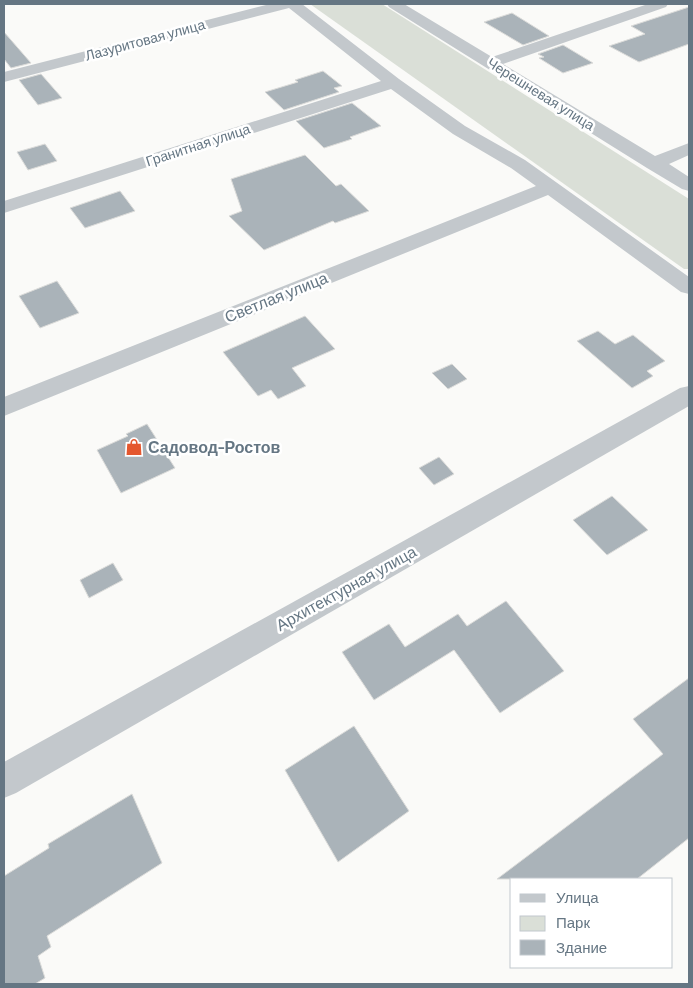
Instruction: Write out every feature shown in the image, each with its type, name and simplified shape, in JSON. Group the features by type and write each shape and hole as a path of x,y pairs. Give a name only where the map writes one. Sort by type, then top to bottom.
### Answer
{"street":[{"name":"Лазуритовая улица","path":"4,77 286,4"},
{"path":"293,4 393,83 459,130 518,164 548,188 689,287"},
{"name":"Черешневая улица","path":"394,4 689,185"},
{"path":"491,63 661,4"},
{"name":"Гранитная улица","path":"4,207 393,83"},
{"path":"654,164 689,148"},
{"name":"Светлая улица","path":"4,407 548,188"},
{"name":"Архитектурная улица","path":"4,781 689,395"}],"green space":[{"path":"310,4 382,4 689,199 689,269 684,269"}],"building":[{"path":"689,7 689,44 639,62 609,46 645,34 631,26"},
{"path":"512,13 549,36 523,45 484,22"},
{"path":"4,32 31,63 11,68 4,59"},
{"path":"563,45 593,63 563,73 539,58 544,57 538,54"},
{"path":"323,71 342,86 334,88 339,92 284,110 265,92 298,82 295,80"},
{"path":"41,74 62,98 38,105 19,80"},
{"path":"352,103 381,126 350,137 352,139 324,148 296,121"},
{"path":"45,144 57,161 28,170 17,152"},
{"path":"305,155 336,186 341,184 369,211 335,223 333,221 264,250 229,216 242,211 231,179"},
{"path":"120,191 135,211 85,228 70,208"},
{"path":"57,281 79,313 40,328 19,296"},
{"path":"305,316 335,349 292,368 306,386 278,399 271,390 258,396 223,352"},
{"path":"598,331 615,344 633,335 665,361 647,371 653,376 632,388 577,341"},
{"path":"452,364 467,379 448,389 432,373"},
{"path":"147,424 175,468 121,493 97,450 128,436 126,434"},
{"path":"439,457 454,474 434,485 419,468"},
{"path":"612,496 648,530 607,555 573,520"},
{"path":"113,563 123,580 89,598 80,580"},
{"path":"506,601 564,671 500,713 454,650 374,700 342,652 389,624 405,647 458,614 467,626"},
{"path":"689,678 689,838 638,878 497,879 663,754 633,719"},
{"path":"354,726 409,811 338,862 285,770"},
{"path":"132,794 162,863 47,936 51,947 38,956 45,978 35,984 4,984 4,876 49,848 48,844"}],"place":[{"name":"Садовод-Ростов","path":"134,447"}]}
